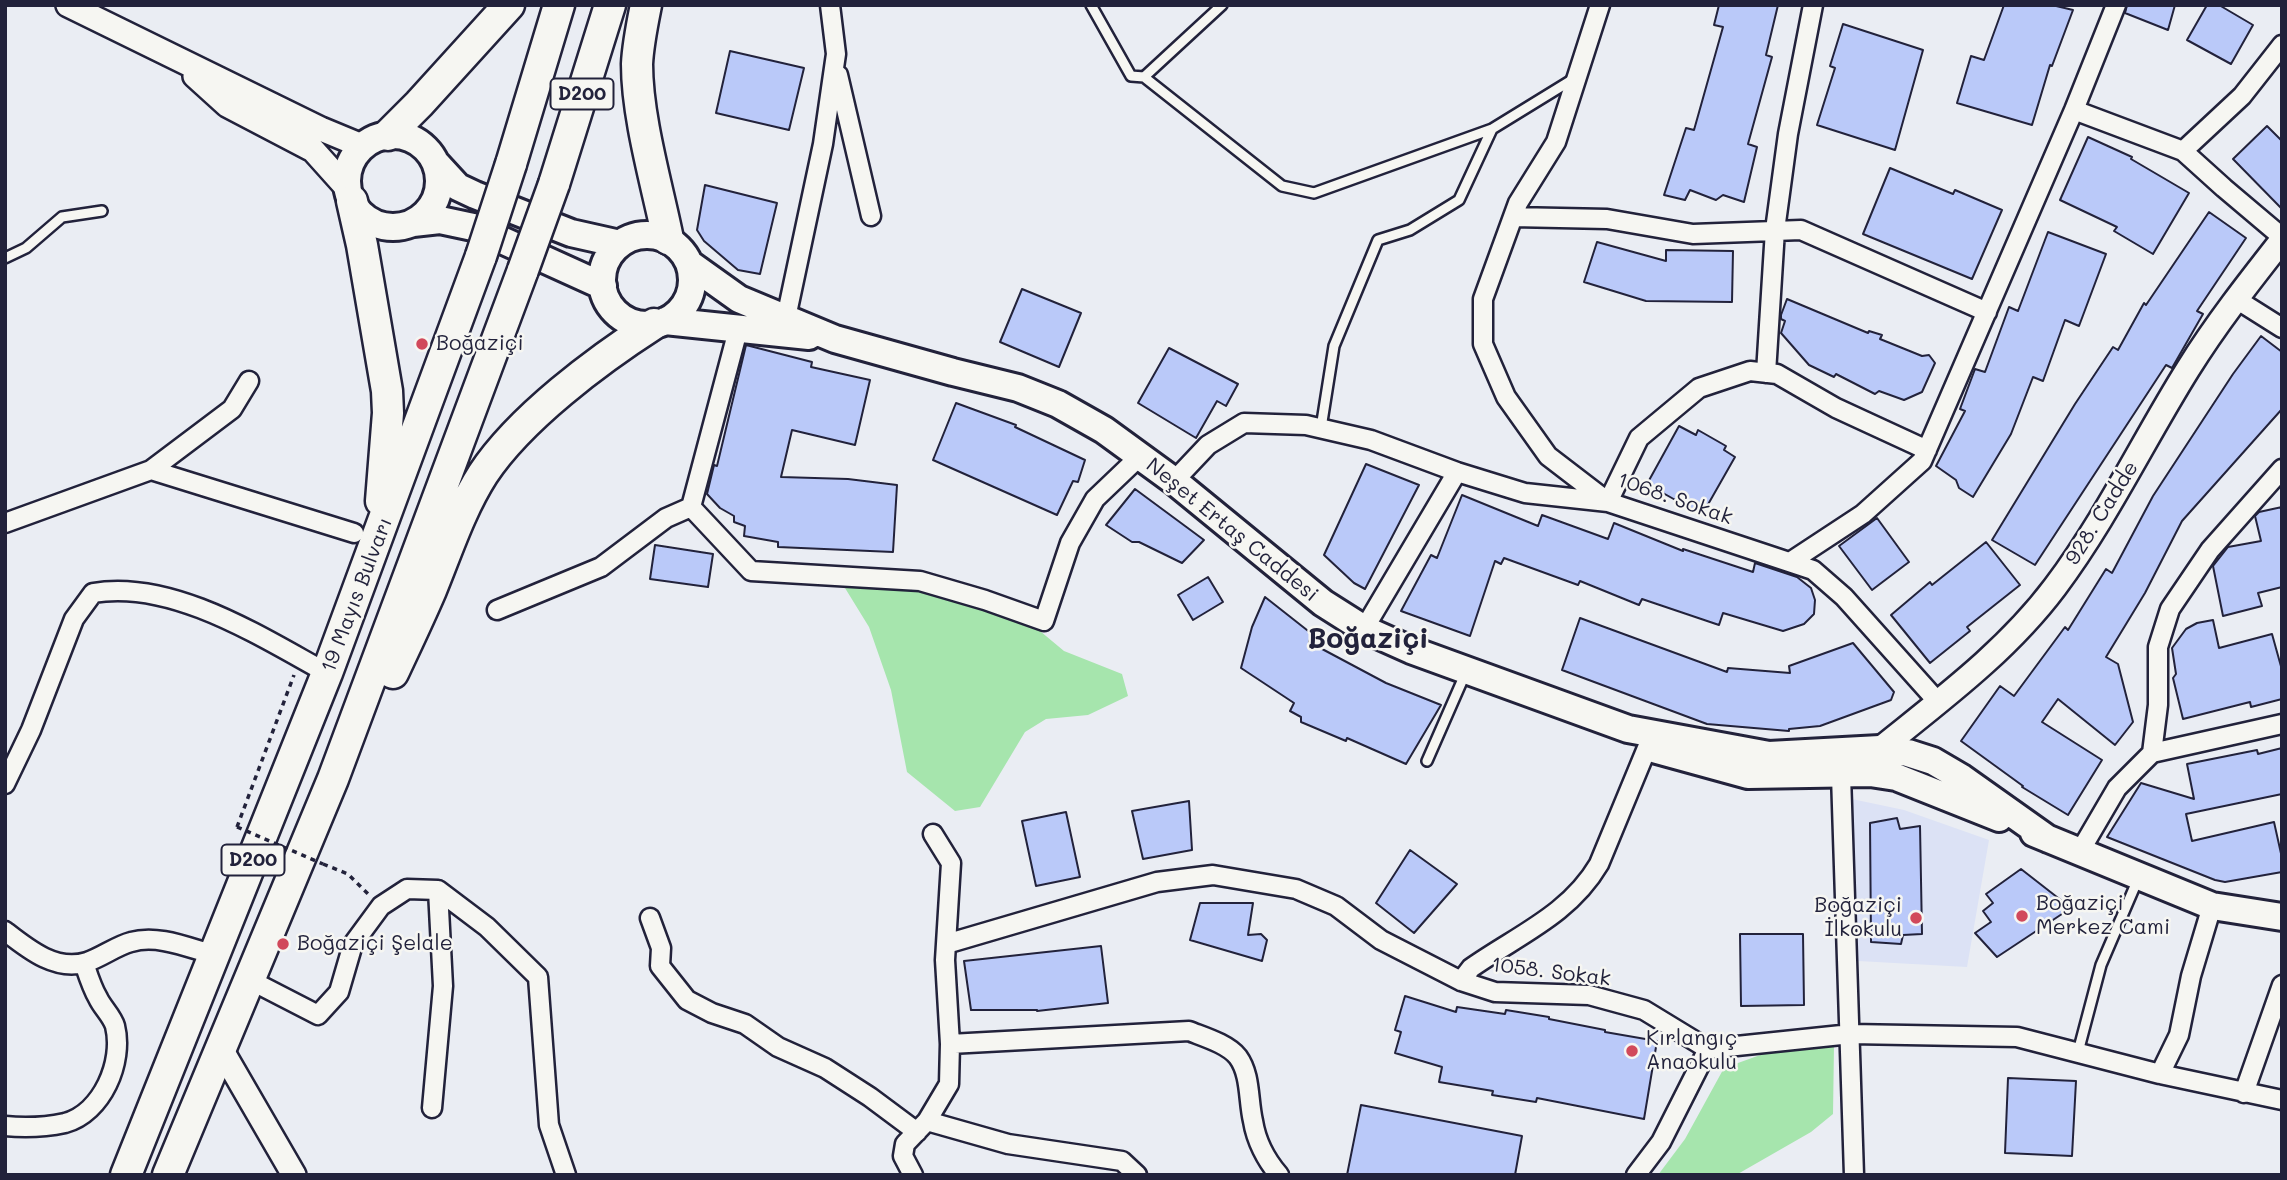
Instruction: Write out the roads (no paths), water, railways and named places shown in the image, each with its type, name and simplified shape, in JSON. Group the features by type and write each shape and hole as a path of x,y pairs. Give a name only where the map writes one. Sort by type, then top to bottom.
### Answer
{"highway":[{"path":"375,141 419,104 509,5"},
{"name":"19 Mayıs Bulvarı","path":"127,1175 327,673 365,538 481,256 559,5"},
{"name":"19 Mayıs Bulvarı","path":"170,1175 333,779 554,184 610,5"},
{"path":"646,5 637,64 640,104 668,239"},
{"path":"350,195 362,245 387,391 387,434 365,538"},
{"path":"333,779 392,675 462,513 484,473 520,430 565,389 612,351 660,323"}],"main road":[{"path":"603,286 473,227 440,220 399,227 384,226 365,217 350,195 347,173 353,158 375,141 402,135 427,150 458,187 570,233 620,244"},
{"path":"413,223 425,215 438,190 439,176 435,162"},
{"path":"643,235 668,239 684,254 690,264 691,291 685,304 677,314 660,323 642,325 620,316 612,308 603,286 606,262 620,244 643,235"},
{"name":"Neşet Ertaş Caddesi","path":"690,264 739,299 835,338 1018,388 1069,410 1104,430 1174,481 1323,603 1364,629 1628,729 1769,755 1880,749 1908,753 1933,761 1962,778 2048,839"},
{"name":"Neşet Ertaş Caddesi","path":"660,323 835,338"},
{"name":"Neşet Ertaş Caddesi","path":"1628,729 1647,748 1748,775 1870,773 1908,781 2212,906 2282,917"},
{"path":"1849,774 1880,749"}],"street":[{"path":"68,5 321,129 375,141"},
{"path":"830,5 839,88 871,216"},
{"name":"1068. Sokak","path":"1600,5 1556,142 1518,203 1483,299 1483,344 1506,397 1548,456 1608,502 1813,570 1844,597 1917,675 1938,702"},
{"path":"1766,373 1775,230 1788,134 1813,5"},
{"path":"1790,562 1863,514 1922,461 2074,110 2116,5"},
{"path":"2183,151 2242,96 2282,45"},
{"path":"786,318 823,144 836,54"},
{"path":"174,58 227,105 313,150 350,195"},
{"path":"2074,110 2183,151 2282,239"},
{"path":"1513,217 1607,219 1693,234 1801,230 1987,312"},
{"name":"928. Cadde","path":"1880,749 2006,644 2055,588 2092,533 2189,368 2236,299 2282,239"},
{"path":"2236,299 2282,327"},
{"path":"497,610 601,568 666,519 691,507 738,330"},
{"path":"1174,481 1208,445 1244,423 1306,425 1371,440 1457,472 1525,493 1608,502 1639,438 1699,388 1750,371 1777,374 1836,408 1927,450"},
{"path":"5,523 151,470 232,409 249,381"},
{"path":"691,507 751,570 920,581 1044,621 1070,543 1095,499 1140,456"},
{"path":"2152,753 2158,705 2158,648 2170,609 2210,550 2282,469"},
{"path":"151,470 365,538"},
{"path":"1364,629 1457,472"},
{"path":"5,785 31,730 74,620 93,593 114,589 159,597 221,615 327,673"},
{"path":"2079,853 2118,788 2152,753 2282,724"},
{"path":"1461,981 1471,968 1567,905 1591,878 1647,748"},
{"path":"1849,774 1854,1175"},
{"path":"913,1175 903,1156 905,1144 922,1126 949,1084 946,944 951,863 933,834"},
{"name":"1058. Sokak","path":"946,944 1157,882 1213,874 1296,888 1336,906 1381,940 1461,981 1494,992 1589,995 1644,1010 1708,1049"},
{"path":"250,980 318,1015 339,992 354,944 381,906 407,889 438,890 487,927 538,977 549,1125 566,1175"},
{"path":"432,1108 443,986 438,890"},
{"path":"2160,1074 2179,1035 2191,976 2212,906"},
{"path":"649,918 661,948 660,966 687,1000 712,1013 745,1024 778,1047 825,1068 922,1126 1008,1144 1122,1161 1137,1175"},
{"path":"5,931 27,948 58,964 84,963 131,942 157,939 215,955"},
{"path":"5,1126 23,1128 66,1122 89,1110 116,1066 115,1025 96,997 84,963"},
{"path":"2244,1093 2282,985"},
{"path":"950,1044 1189,1031 1237,1055 1246,1075 1253,1123 1268,1162 1279,1175"},
{"path":"1636,1175 1661,1142 1708,1049 1851,1034 2017,1037 2160,1074 2282,1100"},
{"path":"221,1049 294,1175"}],"lane":[{"path":"1091,5 1131,76 1144,77 1282,186 1314,193 1492,129 1577,77"},
{"path":"1144,77 1222,5"},
{"path":"1321,428 1334,346 1378,240 1410,230 1459,200 1492,129"},
{"path":"5,258 26,248 62,217 102,211"},
{"path":"1427,761 1467,670"},
{"path":"2078,1052 2101,965 2139,877"}],"place":[{"name":"Boğaziçi","path":"422,344"},
{"name":"Boğaziçi Merkez Cami","path":"2022,916"},
{"name":"Boğaziçi İlkokulu","path":"1916,918"},
{"name":"Boğaziçi Şelale","path":"283,944"},
{"name":"Kırlangıç Anaokulu","path":"1632,1051"}],"district":[{"name":"Boğaziçi","path":"1368,639"}]}
